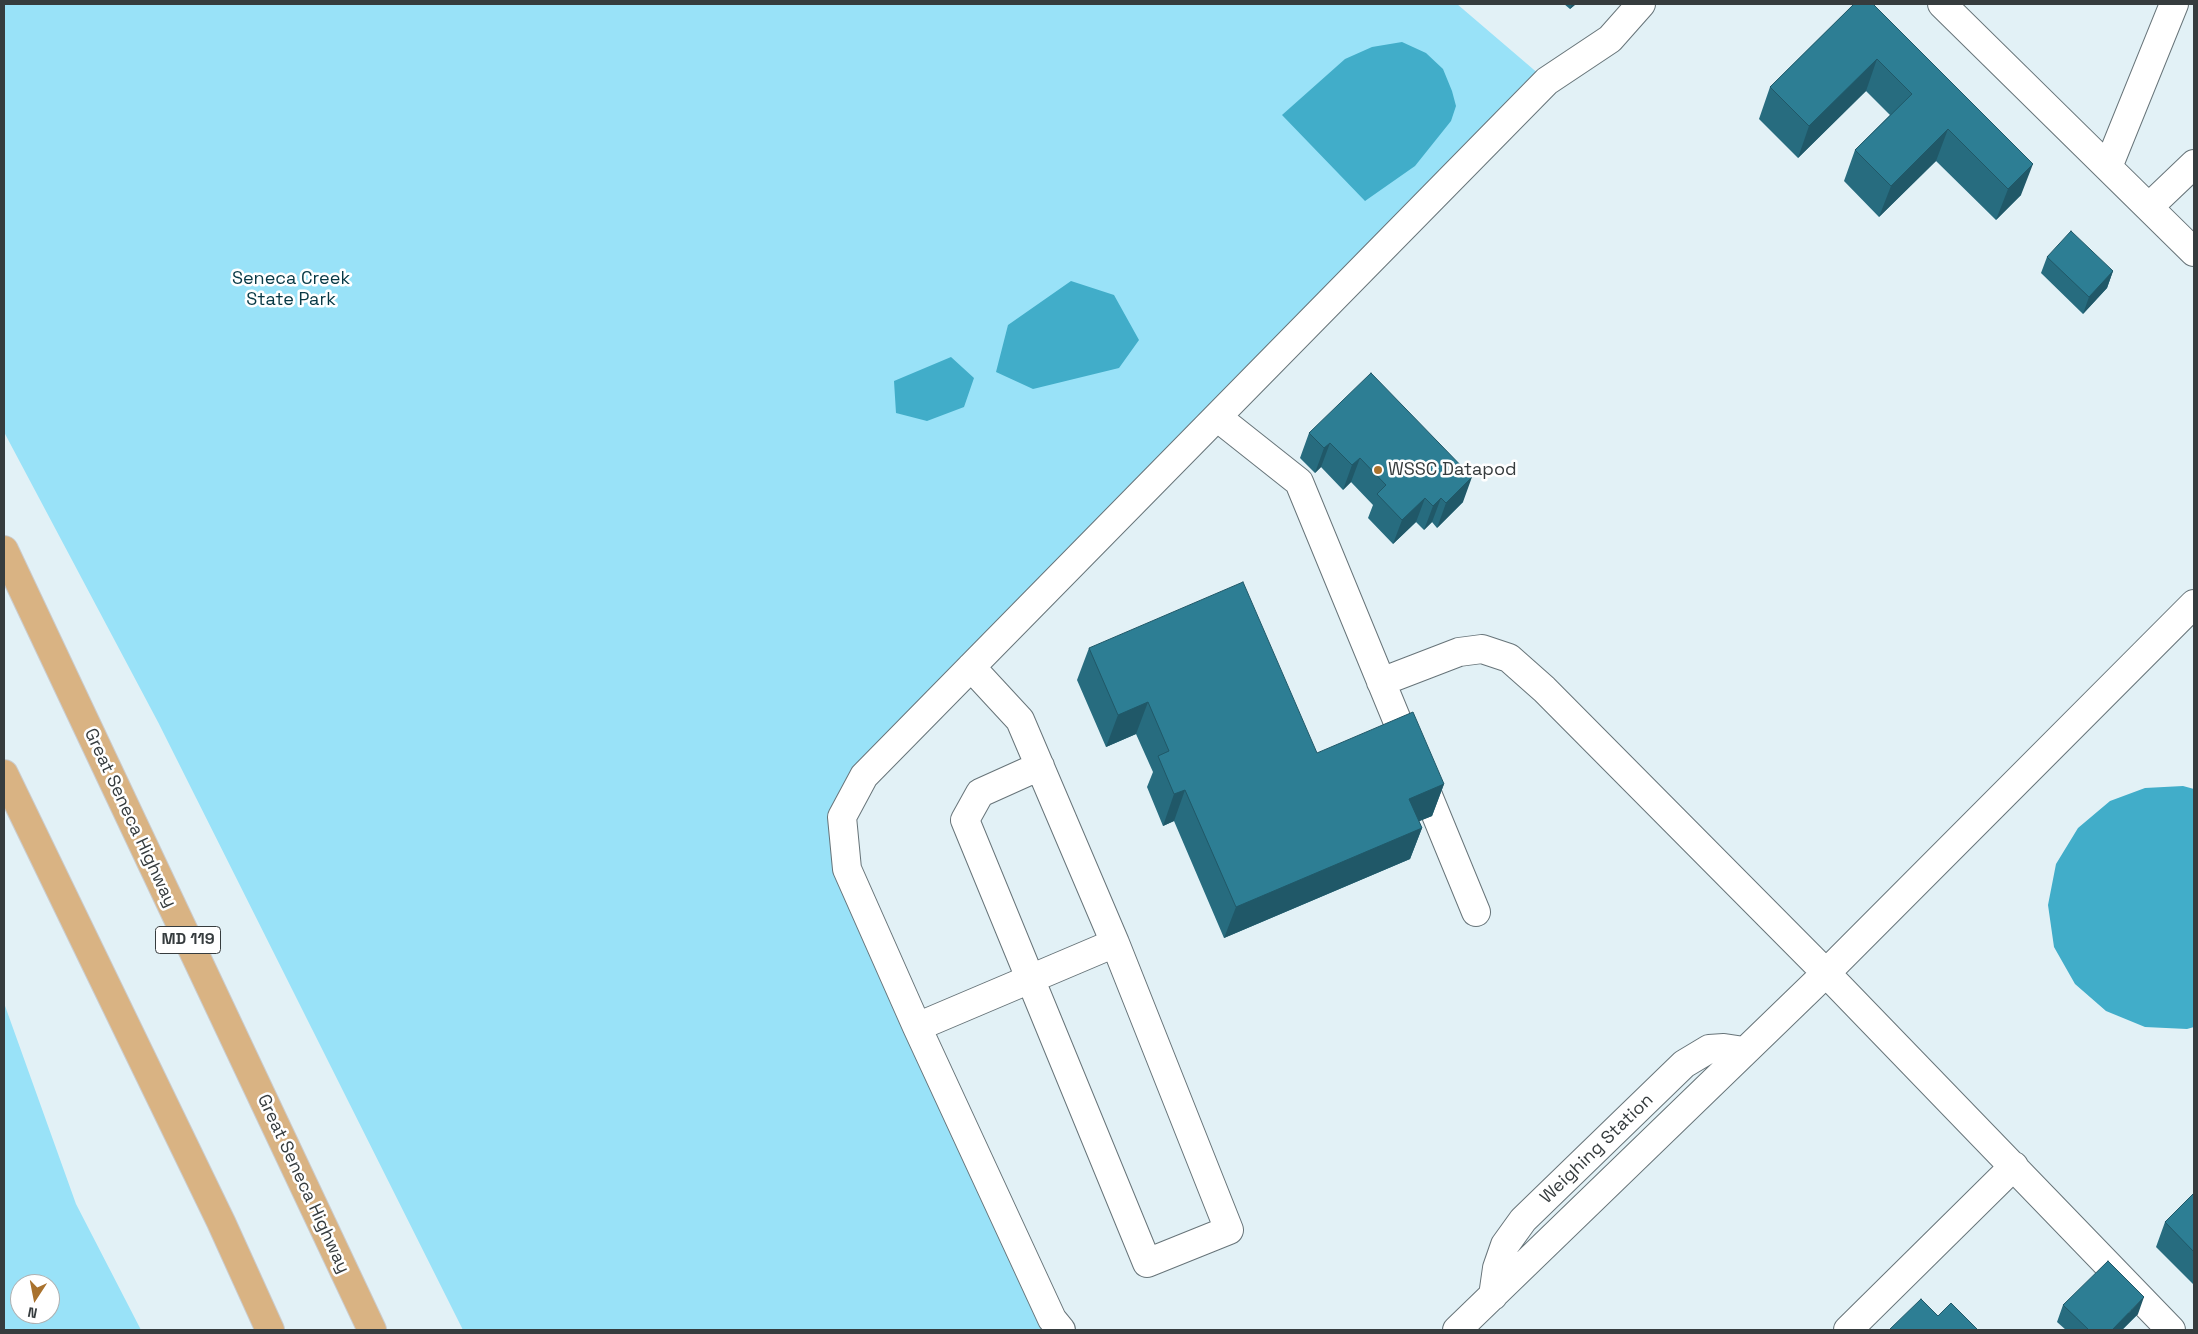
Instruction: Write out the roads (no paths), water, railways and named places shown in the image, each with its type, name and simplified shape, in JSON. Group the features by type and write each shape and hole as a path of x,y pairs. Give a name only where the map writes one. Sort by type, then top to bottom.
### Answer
{"main road":[{"name":"Great Seneca Highway","path":"4,550 372,1330"},
{"path":"4,774 221,1222 270,1330"}],"lane":[{"path":"1061,1330 1052,1319 917,1027 847,869 842,817 864,776 971,667 1547,81 1610,39 1641,4"},
{"path":"1942,4 2194,252"},
{"path":"2108,167 2174,4"},
{"path":"2149,207 2194,164"},
{"path":"1217,417 1299,482 1476,912"},
{"path":"1457,1330 1826,973 2194,604"},
{"path":"1381,682 1459,652 1482,649 1509,658 1544,689 1826,973 2171,1330"},
{"path":"971,667 1020,720 1040,766 1115,943 1229,1230 1147,1264 965,820 980,793 1040,766"},
{"path":"917,1027 1115,943"},
{"path":"1848,1330 2014,1166"}],"place":[{"name":"WSSC Datapod","path":"1378,470"}],"park label":[{"name":"Seneca Creek State Park","path":"291,289"}]}
